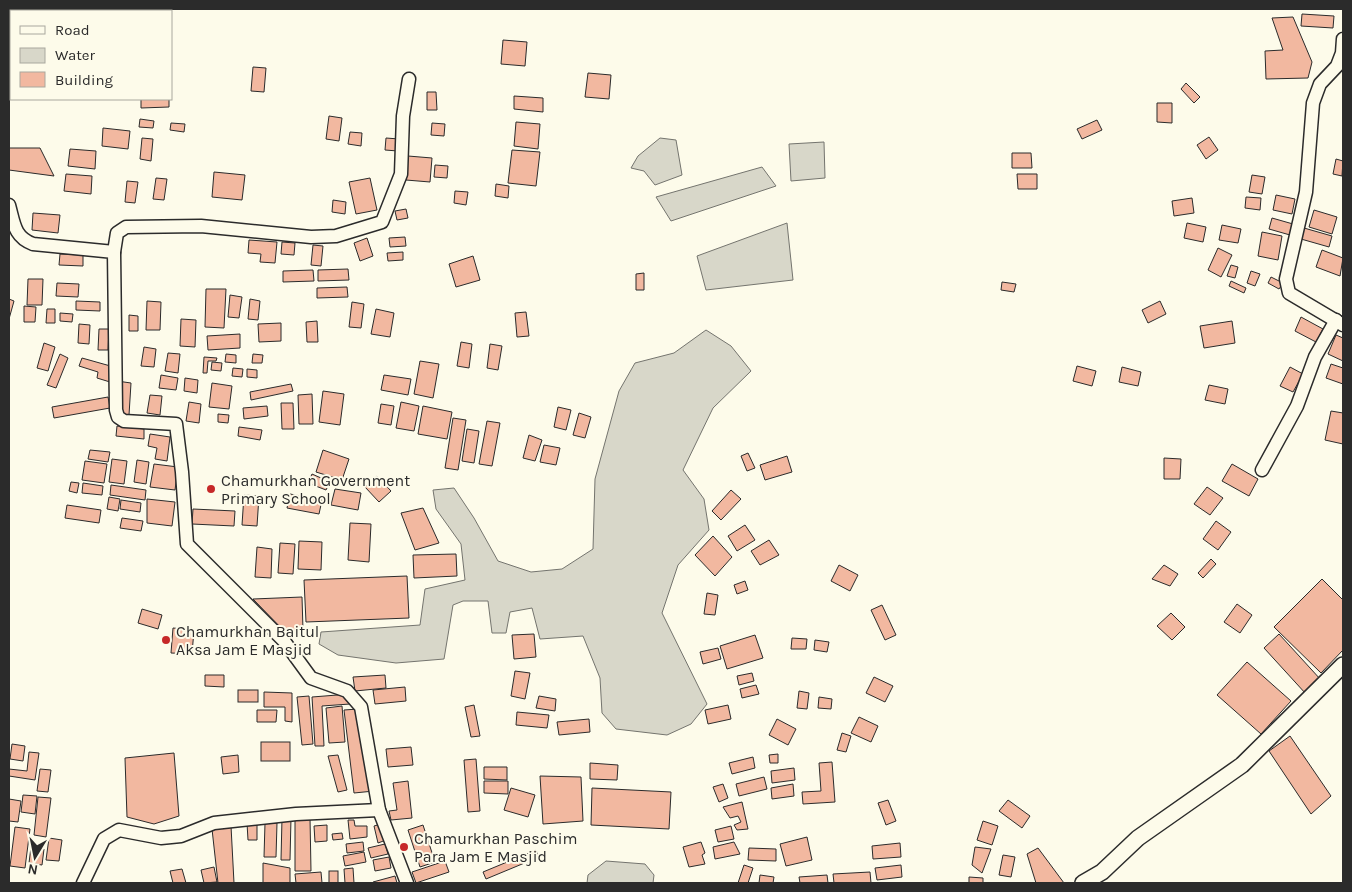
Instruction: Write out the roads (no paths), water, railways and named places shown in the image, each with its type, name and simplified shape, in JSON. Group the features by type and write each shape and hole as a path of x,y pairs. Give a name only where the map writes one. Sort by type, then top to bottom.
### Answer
{"street":[{"path":"1262,470 1297,406 1315,356 1340,323 1289,293 1286,279 1306,192 1313,103 1320,84 1337,66 1342,53 1343,39"},
{"path":"407,883 379,810 361,707 354,697 347,692 311,678 284,641 187,544 182,472 176,424 124,421 118,418 116,410 114,252 117,233 126,227 201,226 311,237 336,236 382,222 401,174 403,116 409,79"},
{"path":"9,205 17,233 22,240 33,244 114,252"},
{"path":"1083,883 1102,872 1138,838 1242,766 1343,665"},
{"path":"83,883 104,839 119,830 161,838 181,836 214,823 296,814 379,810"}],"water":[{"path":"660,138 676,140 682,175 655,185 644,171 631,168 638,156"},
{"path":"824,142 825,178 791,181 789,144"},
{"path":"762,167 776,186 671,221 656,197"},
{"path":"787,223 793,280 706,290 697,256"},
{"path":"706,330 731,346 751,371 713,408 683,470 704,499 709,530 678,565 662,613 707,704 691,724 667,735 616,729 602,713 600,678 583,636 540,639 532,608 510,612 506,633 492,633 488,601 463,601 453,605 444,659 396,663 338,655 319,644 321,632 420,625 425,589 465,580 461,544 436,509 433,490 454,488 474,518 498,561 531,572 562,569 593,549 595,479 619,391 635,363 674,353"},
{"path":"606,861 645,864 654,875 653,883 587,883 588,875"}],"place":[{"name":"Chamurkhan Government Primary School","path":"211,489"},
{"name":"Chamurkhan Baitul Aksa Jam E Masjid","path":"166,640"},
{"name":"Chamurkhan Paschim Para Jam E Masjid","path":"404,847"}]}
